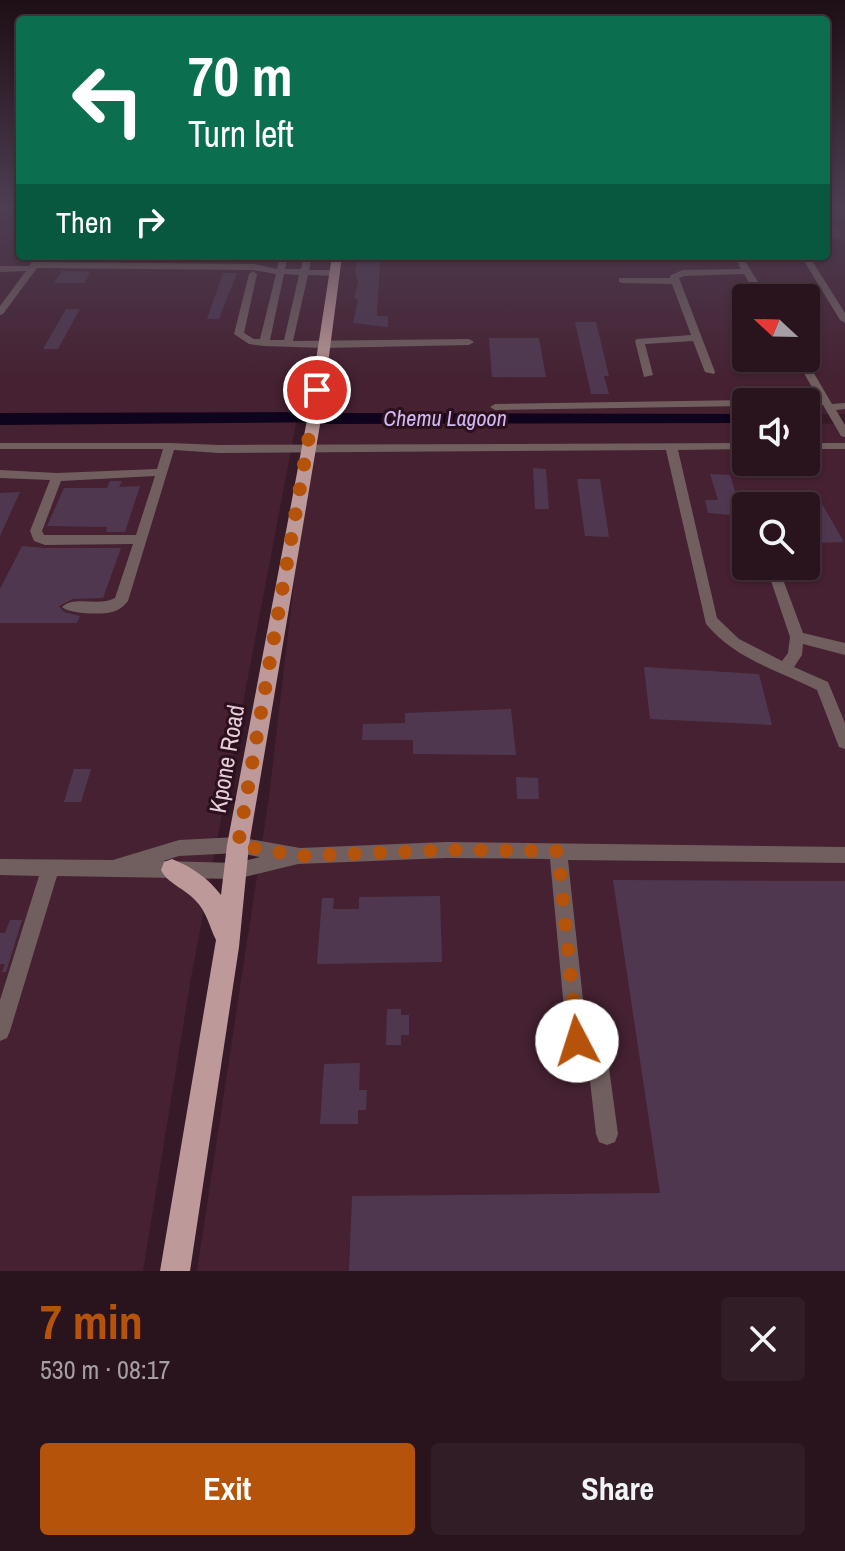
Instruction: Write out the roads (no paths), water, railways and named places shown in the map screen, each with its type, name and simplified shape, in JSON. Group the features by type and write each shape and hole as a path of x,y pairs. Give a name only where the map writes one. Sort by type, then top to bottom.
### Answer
{"main road":[{"name":"Kpone Road","path":"175,1271 227,947 238,845 313,419 336,264"},
{"path":"172,870 192,880 215,903 227,947"}],"street":[{"path":"264,343 282,264"},
{"path":"288,343 305,264"},
{"path":"743,264 755,284"},
{"path":"810,264 845,320"},
{"path":"34,265 253,274 265,271 335,273"},
{"path":"0,312 34,265"},
{"path":"0,269 34,265 119,266 144,270 254,267 265,271"},
{"path":"710,372 674,277 683,273 747,271"},
{"path":"253,274 239,334 244,339 264,343 324,345 469,342"},
{"path":"622,280 675,281"},
{"path":"648,375 640,341 696,338"},
{"path":"808,372 835,416 845,406"},
{"path":"495,407 732,403"},
{"path":"0,446 219,449 732,446"},
{"path":"69,607 109,608 121,601 170,446"},
{"path":"671,446 711,620 727,638 826,690 845,742"},
{"path":"820,446 845,446"},
{"path":"0,474 57,477 162,472"},
{"path":"57,477 36,531 38,538 45,541 142,539"},
{"path":"777,580 797,637 795,655 783,670"},
{"path":"797,637 845,649"},
{"path":"118,867 179,848 238,845 300,856"},
{"path":"0,867 236,871 300,856 446,850 845,855"},
{"path":"558,851 577,1041 599,1068 607,1134"},
{"path":"0,1031 6,990 51,867"}],"water":[{"path":"322,413 732,414 732,423 321,424"}],"waterway":[{"name":"Chemu Lagoon","path":"0,419 338,418"}]}
